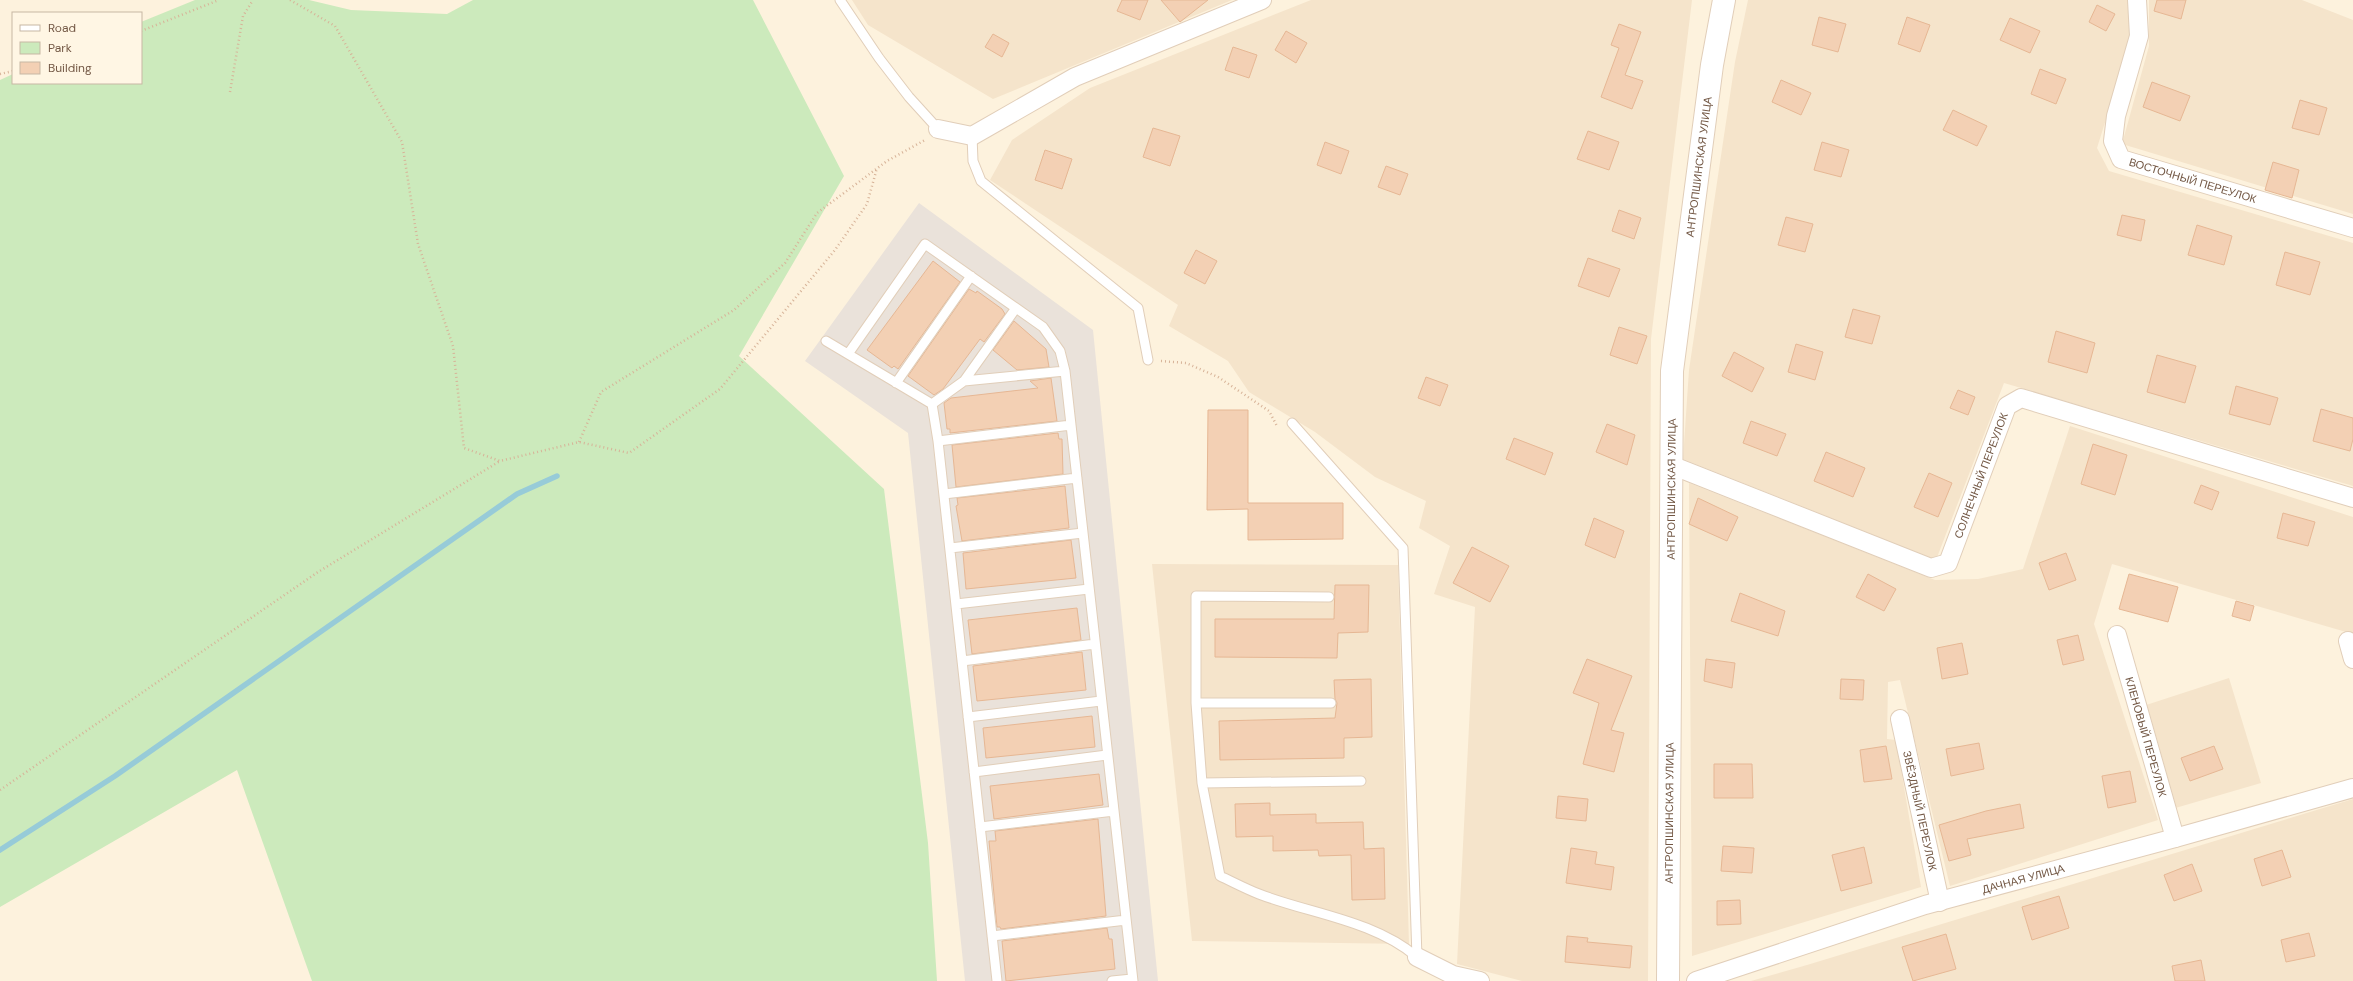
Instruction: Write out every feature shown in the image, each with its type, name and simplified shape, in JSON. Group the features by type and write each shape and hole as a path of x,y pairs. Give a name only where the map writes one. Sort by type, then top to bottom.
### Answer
{"street":[{"path":"938,129 972,136 1075,77 1262,0"},
{"name":"АНТРОПШИНСКАЯ УЛИЦА","path":"1668,981 1672,371 1711,73 1724,0"},
{"name":"ВОСТОЧНЫЙ ПЕРЕУЛОК","path":"2136,0 2139,36 2116,116 2113,141 2121,159 2353,228"},
{"name":"СОЛНЕЧНЫЙ ПЕРЕУЛОК","path":"1671,465 1931,568 1948,563 2006,406 2021,398 2353,498"},
{"name":"КЛЕНОВЫЙ ПЕРЕУЛОК","path":"2117,635 2175,838"},
{"path":"2348,641 2353,658"},
{"name":"ЗВЁЗДНЫЙ ПЕРЕУЛОК","path":"1900,719 1940,902"},
{"name":"ДАЧНАЯ УЛИЦА","path":"1696,981 1940,902 2353,788"},
{"path":"1417,957 1453,975 1480,981"}],"lane":[{"path":"844,2 879,58 909,97 938,129"},
{"path":"972,136 973,161 981,181 1138,308 1148,360"},
{"path":"848,354 925,244 1043,327 1060,351 1065,371 1132,980 1112,981"},
{"path":"896,383 971,276"},
{"path":"932,404 964,381 1016,308"},
{"path":"826,340 932,404"},
{"path":"964,381 1065,371"},
{"path":"932,404 944,494 997,981"},
{"path":"1292,424 1403,548 1417,957"},
{"path":"938,441 1071,425"},
{"path":"944,494 1077,478"},
{"path":"950,548 1083,533"},
{"path":"956,604 1089,589"},
{"path":"1329,597 1196,596 1196,703 1202,783 1220,876 1258,894 1330,915 1400,943 1417,957"},
{"path":"962,660 1095,644"},
{"path":"968,717 1101,701"},
{"path":"1196,703 1331,703"},
{"path":"974,772 1107,755"},
{"path":"1202,783 1361,781"},
{"path":"980,827 1114,811"},
{"path":"992,936 1126,920"}],"path":[{"path":"142,30 219,0"},
{"path":"230,92 243,16 252,0"},
{"path":"290,0 335,26 402,142 418,244 453,346 464,448 500,461"},
{"path":"0,74 12,71"},
{"path":"579,442 601,392 734,310 785,263 817,213 877,168 926,139 938,129"},
{"path":"0,790 318,572 500,461 579,442 629,453 720,389 835,250 866,204 877,168"},
{"path":"1148,360 1186,363 1218,377 1268,411 1277,426"}],"shaded area":[{"path":"852,0 1232,0 993,99 868,25"},
{"path":"1311,0 1692,0 1651,339 1648,981 1522,981 1457,964 1475,607 1434,594 1450,546 1419,528 1426,501 1375,477 1315,432 1249,392 1228,361 1169,326 1178,305 990,180 1012,140 1090,88"},
{"path":"1748,0 2131,0 2133,33 2097,148 2109,171 2353,243 2353,486 2004,383 1936,560 1683,459 1689,370 1735,62"},
{"path":"2149,0 2302,0 2353,20 2353,214 2122,144 2149,46"},
{"path":"919,203 1093,330 1158,981 965,981 908,433 805,361"},
{"path":"2070,426 2353,517 2353,634 2112,564 2094,624 2158,820 1950,886 1900,680 1888,682 1887,739 1896,740 1921,887 1692,956 1689,483 1935,580 1978,579 2023,569"},
{"path":"1152,564 1398,565 1409,944 1192,941"},
{"path":"2229,678 2261,783 2172,809 2140,707"},
{"path":"2353,799 2353,981 1751,981 1807,965"}],"green space":[{"path":"195,0 309,0 351,10 447,14 473,0 753,0 844,176 739,356 884,489 928,843 937,981 312,981 237,770 0,907 0,80 12,74 12,84 142,84 142,22"}],"building":[{"path":"1122,0 1148,0 1140,20 1117,11"},
{"path":"1161,0 1208,0 1180,22"},
{"path":"2157,0 2186,0 2181,19 2154,11"},
{"path":"2097,5 2115,14 2106,31 2089,22"},
{"path":"1819,17 1846,24 1838,52 1812,45"},
{"path":"1907,17 1930,25 1920,52 1898,44"},
{"path":"2010,18 2040,31 2030,53 2000,40"},
{"path":"1619,24 1641,32 1625,75 1643,81 1632,109 1601,97 1619,48 1611,45"},
{"path":"1286,31 1307,43 1296,63 1275,50"},
{"path":"993,34 1009,43 1002,57 985,47"},
{"path":"1233,47 1257,55 1249,78 1225,70"},
{"path":"2040,69 2066,79 2056,104 2031,94"},
{"path":"1781,80 1811,93 1801,115 1772,102"},
{"path":"2152,82 2190,96 2180,121 2143,107"},
{"path":"2300,100 2327,108 2319,135 2292,128"},
{"path":"1953,110 1987,126 1977,146 1943,130"},
{"path":"1153,128 1180,136 1170,166 1143,157"},
{"path":"1588,131 1619,142 1609,170 1577,159"},
{"path":"1325,142 1349,151 1341,174 1317,165"},
{"path":"1822,142 1849,150 1841,177 1814,170"},
{"path":"1045,150 1072,159 1062,189 1035,180"},
{"path":"2273,162 2299,170 2292,198 2265,190"},
{"path":"1386,166 1408,174 1400,195 1378,187"},
{"path":"1619,210 1641,218 1634,239 1612,231"},
{"path":"2122,215 2145,220 2141,241 2117,235"},
{"path":"1786,217 1813,224 1805,252 1778,245"},
{"path":"2197,225 2232,236 2224,265 2188,255"},
{"path":"1196,250 1217,261 1205,284 1184,273"},
{"path":"2285,252 2320,262 2310,295 2276,285"},
{"path":"1588,258 1620,269 1609,297 1578,286"},
{"path":"933,261 960,282 898,369 894,366 892,368 867,350"},
{"path":"969,289 976,293 977,291 1002,309 1005,314 984,342 980,339 943,389 934,395 908,376"},
{"path":"1853,309 1880,316 1872,344 1845,337"},
{"path":"1014,321 1046,349 1049,367 1017,370 993,350"},
{"path":"1619,327 1647,336 1637,364 1610,355"},
{"path":"2056,331 2095,343 2087,373 2048,362"},
{"path":"1796,344 1823,352 1815,380 1788,372"},
{"path":"1734,352 1764,368 1752,392 1722,376"},
{"path":"2157,355 2196,366 2185,403 2147,392"},
{"path":"1426,377 1448,385 1440,406 1418,398"},
{"path":"1051,378 1057,421 950,433 950,429 947,429 944,403 951,398 1038,388 1030,381"},
{"path":"2236,386 2278,398 2270,425 2229,414"},
{"path":"1958,390 1975,397 1968,415 1950,408"},
{"path":"2321,409 2353,418 2353,439 2350,451 2313,441"},
{"path":"1208,410 1248,410 1248,503 1343,503 1343,539 1248,540 1248,509 1207,510"},
{"path":"1751,421 1786,434 1777,456 1743,443"},
{"path":"1607,424 1635,435 1627,465 1596,452"},
{"path":"1058,433 1059,439 1062,439 1063,474 956,487 952,445"},
{"path":"1514,438 1553,453 1545,475 1506,459"},
{"path":"2093,444 2127,455 2115,495 2081,484"},
{"path":"1826,452 1865,468 1853,497 1814,481"},
{"path":"1929,473 1952,483 1938,517 1914,507"},
{"path":"2201,485 2219,492 2212,510 2194,503"},
{"path":"1065,486 1069,528 962,541 956,506 958,505 957,498"},
{"path":"1698,498 1738,517 1727,541 1689,524"},
{"path":"2283,513 2315,522 2308,546 2277,538"},
{"path":"1594,518 1624,531 1615,558 1585,545"},
{"path":"1071,540 1076,578 966,589 963,553"},
{"path":"1472,547 1509,566 1490,602 1453,583"},
{"path":"2066,553 2076,580 2049,590 2039,563"},
{"path":"1868,574 1896,589 1884,611 1856,597"},
{"path":"2129,574 2178,587 2168,622 2119,609"},
{"path":"1335,585 1369,585 1368,632 1338,633 1337,658 1215,657 1215,619 1334,619"},
{"path":"1740,593 1785,611 1778,636 1731,621"},
{"path":"2236,601 2254,606 2250,621 2232,616"},
{"path":"1077,608 1081,640 972,654 968,620"},
{"path":"2078,635 2084,660 2063,665 2057,640"},
{"path":"1962,643 1968,674 1942,679 1937,648"},
{"path":"1082,652 1086,690 977,701 973,666"},
{"path":"1587,659 1632,676 1611,730 1624,733 1614,772 1583,764 1599,703 1573,693"},
{"path":"1706,659 1735,663 1732,688 1704,681"},
{"path":"1371,679 1372,737 1344,738 1344,758 1220,760 1219,721 1335,718 1337,703 1335,699 1334,680"},
{"path":"1841,679 1864,680 1863,700 1840,699"},
{"path":"1092,716 1095,747 986,758 983,728"},
{"path":"1979,743 1984,769 1951,776 1946,749"},
{"path":"1886,746 1892,779 1864,782 1860,750"},
{"path":"2214,746 2223,769 2190,781 2181,758"},
{"path":"1714,764 1752,764 1753,798 1714,798"},
{"path":"2130,771 2136,802 2108,808 2102,776"},
{"path":"1099,774 1103,805 994,819 990,786"},
{"path":"1558,796 1588,799 1586,821 1556,818"},
{"path":"1270,803 1270,815 1316,814 1316,823 1363,822 1364,849 1384,848 1385,899 1352,900 1351,855 1319,856 1318,850 1273,851 1273,836 1236,837 1235,804"},
{"path":"2020,804 2024,828 1967,839 1971,855 1949,861 1939,825 1986,811"},
{"path":"1098,819 1106,916 1001,929 1000,927 997,927 989,841 996,841 995,831"},
{"path":"1723,846 1754,848 1752,873 1721,871"},
{"path":"1864,847 1872,883 1841,891 1832,855"},
{"path":"1571,848 1597,852 1595,864 1614,867 1611,890 1566,883"},
{"path":"2282,850 2291,877 2262,886 2254,859"},
{"path":"2192,864 2202,891 2174,901 2164,875"},
{"path":"2059,896 2069,928 2032,940 2022,907"},
{"path":"1740,900 1741,924 1717,925 1717,901"},
{"path":"1107,928 1109,939 1112,939 1115,969 1006,981 1002,941"},
{"path":"2309,933 2315,956 2286,962 2281,940"},
{"path":"1946,934 1956,969 1913,981 1902,947"},
{"path":"1567,936 1588,938 1587,942 1632,946 1630,968 1565,962"},
{"path":"2201,960 2205,981 2175,981 2172,966"}],"waterway":[{"path":"0,850 115,776 517,494 557,476"}]}
